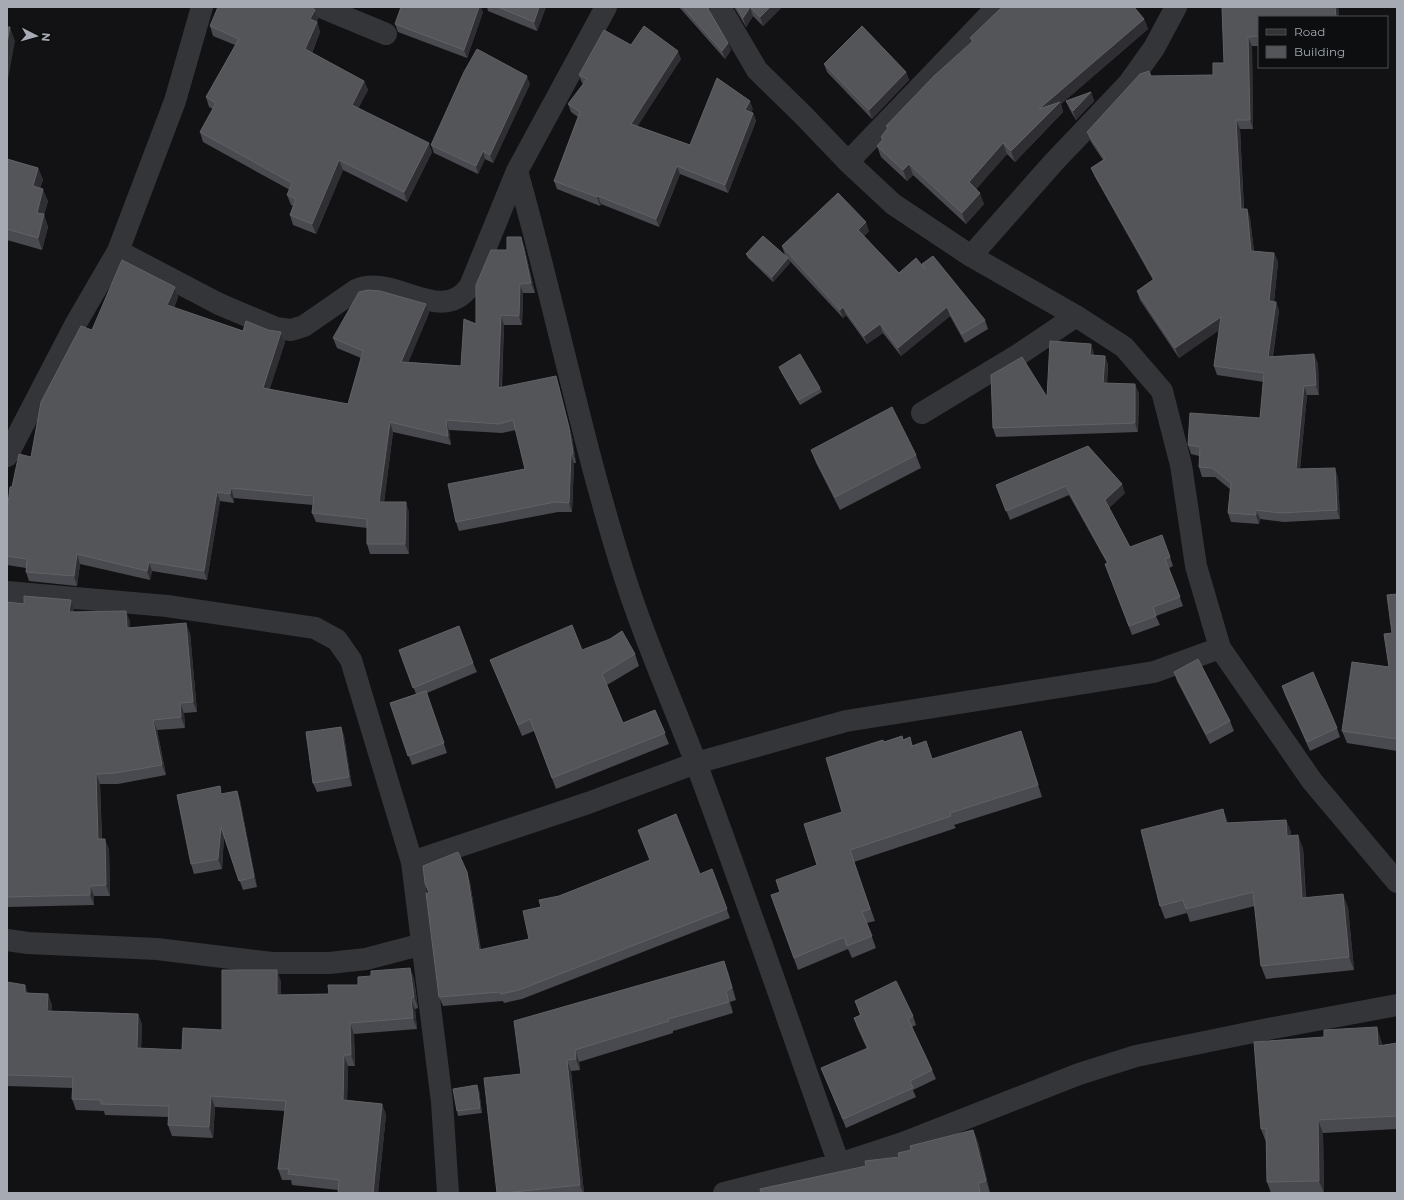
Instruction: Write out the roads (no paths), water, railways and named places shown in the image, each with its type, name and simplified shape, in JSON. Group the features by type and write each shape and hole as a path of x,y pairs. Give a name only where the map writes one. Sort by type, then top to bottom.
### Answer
{"street":[{"path":"7,456 75,325 118,252 175,101 202,7"},
{"path":"321,7 386,34"},
{"path":"118,252 219,304 276,328 291,330 304,326 356,290 365,286 383,287 438,302 452,302 463,296 470,286 517,171 606,7"},
{"path":"720,7 757,70 848,162 893,204 971,256 1076,316 1124,347 1162,391 1181,465 1196,566 1220,648 1312,781 1397,882"},
{"path":"848,162 997,7"},
{"path":"971,256 1053,163 1129,83 1154,48 1176,7"},
{"path":"517,171 539,248 588,454 620,563 644,633 696,763 839,1164"},
{"path":"922,413 1018,355 1076,316"},
{"path":"7,592 167,606 315,628 337,640 351,660 412,862 442,1102 448,1193"},
{"path":"412,862 588,803 696,763 846,721 1154,672 1220,648"},
{"path":"7,940 28,943 157,949 272,963 329,964 366,959 423,944"},
{"path":"724,1193 839,1164 903,1143 1079,1074 1136,1056 1397,1005"}]}
